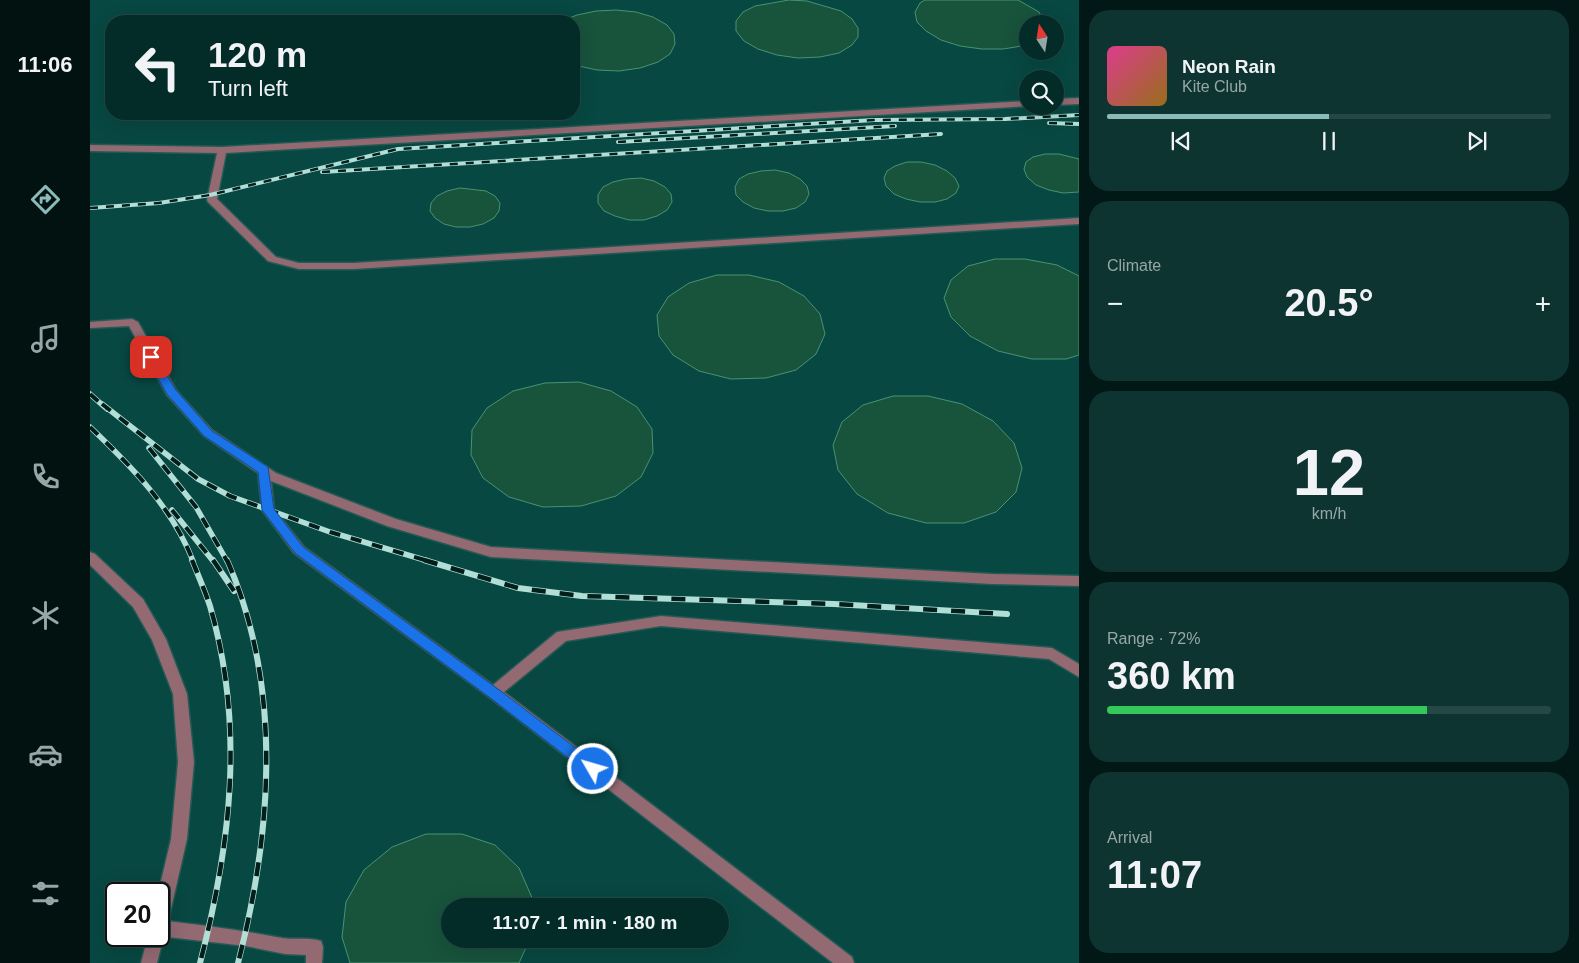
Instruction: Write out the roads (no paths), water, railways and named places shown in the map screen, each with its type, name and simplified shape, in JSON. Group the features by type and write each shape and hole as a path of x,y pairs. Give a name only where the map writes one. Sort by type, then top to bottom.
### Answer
{"street":[{"path":"1064,102 1079,101"},
{"path":"90,148 222,150 1019,105"},
{"path":"222,150 212,200 272,258 299,266 354,266 1079,221"},
{"path":"90,324 132,322 171,392 208,433 272,476 392,523 491,552 992,579 1079,581"},
{"path":"264,470 268,510 299,550 493,692 846,963"},
{"path":"90,557 138,603 159,639 180,694 186,762 179,839 169,882"},
{"path":"493,692 562,636 661,621 1052,654 1079,671"},
{"path":"170,928 246,938 285,946 315,946 314,963"},
{"path":"149,963 153,947"}],"railway":[{"path":"90,208 159,203 210,195 398,149 874,120 1005,119 1079,115"},
{"path":"1049,123 1079,124"},
{"path":"618,142 895,126"},
{"path":"322,172 941,134"},
{"path":"90,394 107,409"},
{"path":"102,404 198,479 230,496 330,532 428,561"},
{"path":"90,427 149,488 174,523 193,561"},
{"path":"149,448 196,507 227,561"},
{"path":"172,510 213,561"},
{"path":"192,560 210,606 221,651 228,696 230,740 230,785 220,874 200,963"},
{"path":"213,560 234,591"},
{"path":"227,560 245,608 257,658 264,709 266,760 264,811 258,863 250,913 238,963"},
{"path":"424,560 518,588 582,596 834,604 1007,614"}]}
